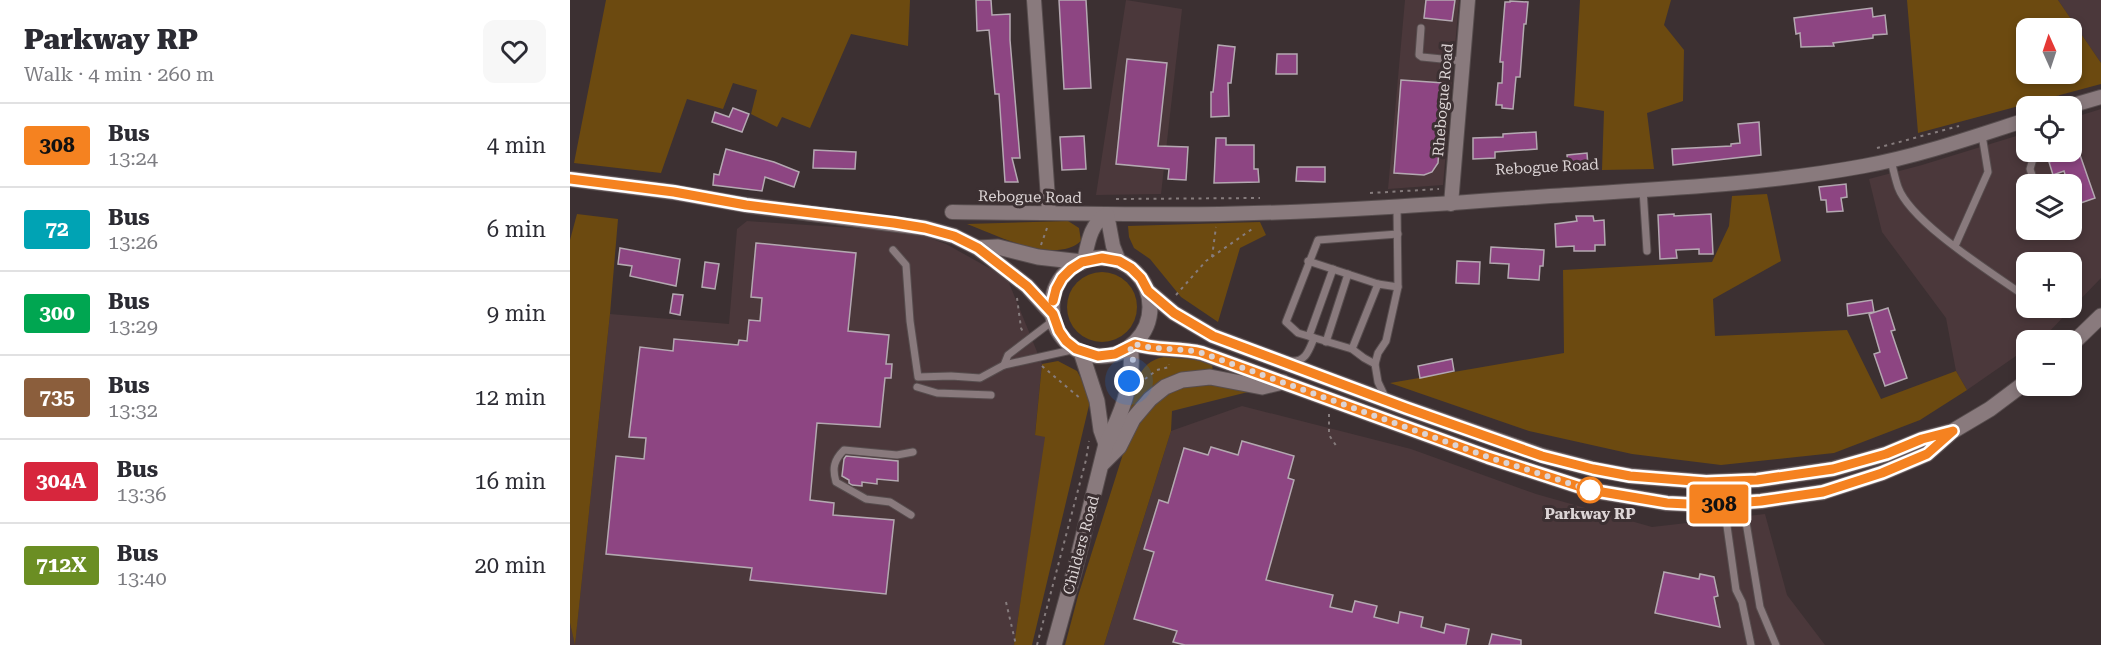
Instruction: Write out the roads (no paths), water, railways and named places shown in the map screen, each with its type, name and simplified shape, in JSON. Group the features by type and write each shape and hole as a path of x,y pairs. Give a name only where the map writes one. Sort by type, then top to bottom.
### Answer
{"main road":[{"path":"570,179 925,228 954,236 978,248 1027,286 1053,317 1063,336 1079,350 1098,356 1115,354 1133,346 1144,333 1151,305 1148,291 1141,278 1119,261 1102,258 1083,262 1038,257 998,247 978,248"},
{"path":"1053,317 1056,289 1071,269 1083,262"},
{"path":"1148,291 1174,313 1213,336 1542,456 1630,476 1732,482 1833,469 1953,431"},
{"path":"2082,334 2101,316"},
{"path":"1133,346 1151,349 1186,349 1202,353 1488,457 1590,490 1667,503 1708,505 1761,501 1823,492 1882,473 1927,454 1953,431 1990,409 2016,390"},
{"name":"Childers Road","path":"1054,645 1103,463 1106,444 1114,429 1129,381 1133,346"},
{"name":"Childers Road","path":"1079,350 1097,401 1101,430 1106,444"},
{"path":"1103,463 1119,447 1132,419 1150,399 1165,387 1182,380 1210,377 1262,387 1283,382"}],"street":[{"path":"1034,0 1048,220"},
{"name":"Rhebogue Road","path":"1451,204 1468,0"},
{"path":"2082,103 2101,97"},
{"name":"Rebogue Road","path":"952,212 1048,220 1107,214 1270,213 1451,204 1643,190 1771,179 1866,166 2016,125"},
{"path":"1107,214 1113,246 1119,261"},
{"name":"Rebogue Road","path":"1083,262 1090,235 1098,220 1107,214"}],"lane":[{"path":"1421,28 1419,55 1462,61"},
{"path":"1955,246 1988,172 1982,135"},
{"path":"1891,159 1898,189 1913,209 1943,238 2016,290"},
{"path":"1643,190 1647,251"},
{"path":"1388,401 1378,382 1375,364 1378,353 1386,341 1398,287 1397,207"},
{"path":"1375,364 1352,349 1298,333 1286,322 1318,240 1398,234"},
{"path":"893,250 906,265 910,321 918,377 951,375 980,378 1004,364 1079,350"},
{"path":"1308,261 1378,284 1398,287"},
{"path":"1276,360 1296,361 1306,356 1334,269"},
{"path":"1326,342 1348,274"},
{"path":"1352,349 1378,284"},
{"path":"1004,364 1008,355 1053,317"},
{"path":"917,387 937,393 991,395"},
{"path":"911,515 890,502 866,499 848,490 836,482 832,471 836,459 844,450 897,454 913,452"},
{"path":"1732,482 1735,503 1744,516 1760,607 1776,645"},
{"path":"1735,503 1726,519 1736,590 1743,602 1751,645"}],"place":[{"name":"Parkway RP","path":"1590,490"}]}
